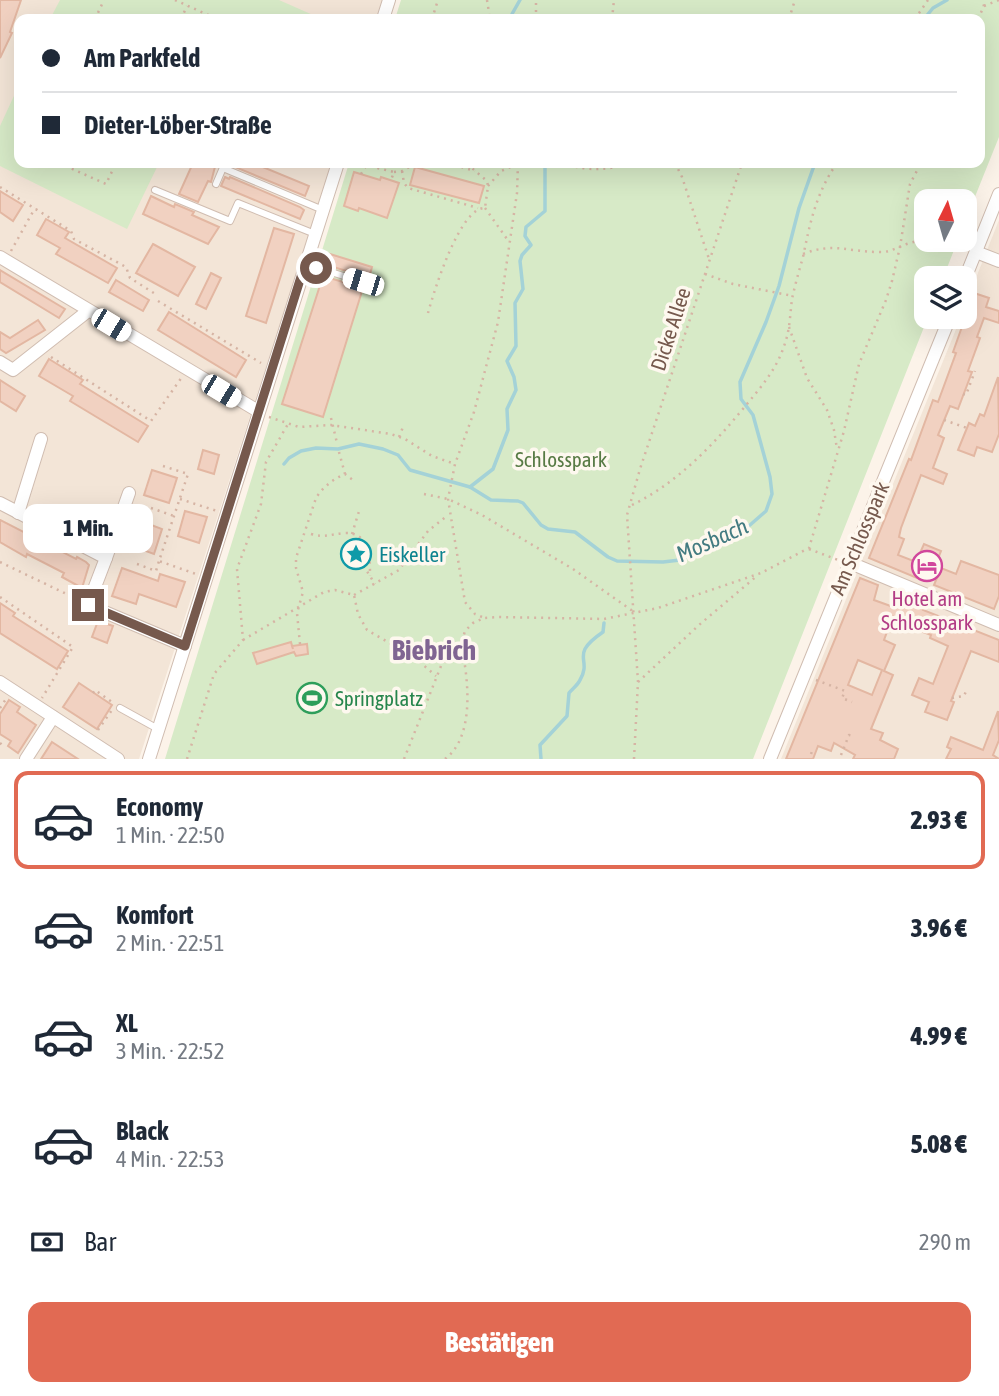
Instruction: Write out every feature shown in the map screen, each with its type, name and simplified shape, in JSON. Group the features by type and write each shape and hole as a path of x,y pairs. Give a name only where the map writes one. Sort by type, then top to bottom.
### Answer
{"street":[{"path":"149,759 336,168"},
{"path":"977,249 999,194"},
{"path":"970,266 976,252 999,261"},
{"path":"3,259 258,411"},
{"path":"0,362 13,370 88,311"},
{"name":"Am Schlosspark","path":"770,759 945,329"},
{"path":"18,513 41,439"},
{"path":"129,493 88,605 185,646"},
{"path":"0,503 106,558"},
{"path":"848,562 999,625"},
{"path":"0,682 118,759"},
{"path":"26,759 53,717"}],"lane":[{"path":"216,184 223,168"},
{"path":"231,168 323,209"},
{"path":"155,190 230,221 238,203 315,234"},
{"path":"305,264 363,282"},
{"path":"120,708 158,729"}],"path":[{"path":"175,0 205,14"},
{"path":"980,14 984,6 982,0"},
{"path":"984,6 999,0"},
{"path":"183,14 187,6"},
{"path":"70,168 106,184 114,168"},
{"path":"361,174 365,168"},
{"path":"375,168 394,172 407,168"},
{"path":"465,168 478,172"},
{"path":"473,168 488,186"},
{"path":"508,168 501,171 488,186 485,208 509,240"},
{"path":"518,168 498,322 474,412 455,464 448,499 449,514 466,602 475,614 484,618 589,620 684,600 761,573 809,548 837,455 859,364 886,300 900,247 910,184 918,168"},
{"path":"582,168 602,168"},
{"path":"678,168 709,259"},
{"name":"Dicke Allee","path":"634,759 638,682 627,515 740,168"},
{"path":"630,505 649,497 671,482 711,446 771,373 785,346 793,296 814,206 834,168"},
{"path":"402,171 404,183 408,188 485,208"},
{"path":"391,180 394,172"},
{"path":"0,187 71,231 74,239 126,267 130,278 157,295"},
{"path":"3,259 35,208"},
{"path":"428,313 457,235 470,214 478,208"},
{"path":"803,254 830,247 879,253 914,242"},
{"path":"705,274 733,284 793,296"},
{"path":"158,301 273,370"},
{"path":"789,327 807,378 827,410 834,430 837,455"},
{"path":"39,349 151,421 186,370"},
{"path":"963,394 965,395 975,371"},
{"path":"258,411 299,427 331,425 400,436 432,456 455,464"},
{"path":"331,418 337,443"},
{"path":"944,420 967,428"},
{"path":"243,640 237,569 261,504 266,462 288,424"},
{"path":"400,436 404,427"},
{"path":"339,452 345,474 353,480"},
{"path":"137,564 156,571 188,474 163,466"},
{"path":"300,644 297,618 303,592 296,558 316,498 327,484 345,474"},
{"path":"424,494 448,499 482,515 573,569 634,612"},
{"path":"180,499 226,514"},
{"path":"151,508 174,516"},
{"path":"352,534 360,508"},
{"path":"187,759 214,674 243,640 324,592 335,590 354,595 399,570 428,531 449,514"},
{"path":"312,534 322,537 352,534 361,539 368,546 370,576"},
{"path":"809,548 833,560 848,562"},
{"path":"356,554 375,584"},
{"path":"159,561 206,577"},
{"path":"0,562 88,605"},
{"path":"638,682 699,625 761,573"},
{"path":"354,595 358,614 367,630 414,657 436,677"},
{"path":"0,597 73,647 37,706"},
{"path":"404,759 441,666 461,644 465,631 484,618"},
{"path":"445,759 457,745 466,718 465,664 461,644"},
{"path":"803,675 845,691 842,698 852,702"},
{"path":"952,698 964,696 967,689"},
{"path":"90,741 116,704 95,690 93,693"},
{"path":"841,755 849,734 853,736"}],"shaded area":[{"path":"0,0 384,0 380,14 14,14 14,168 330,168 139,759 0,759"},
{"path":"999,220 999,759 781,759 956,329 977,329 977,275"}],"green space":[{"path":"60,0 279,0 311,14 53,14"},
{"name":"Schlosspark","path":"401,0 999,0 999,137 977,192 977,189 914,189 914,252 953,252 948,266 914,266 914,329 923,329 753,759 165,759 347,168 985,168 985,14 397,14"},
{"path":"14,96 14,168 157,168 127,229 0,166 0,126"}],"building":[{"path":"0,0 21,0 14,14 12,33 0,58"},
{"path":"191,168 215,168 211,182 208,181 198,202 179,194"},
{"path":"237,168 265,168 309,186 305,196"},
{"path":"415,168 419,168 484,186 479,203 410,185"},
{"path":"354,172 399,183 387,218 359,208 358,211 344,206"},
{"path":"225,177 300,207 304,210 300,219 221,186"},
{"path":"0,191 23,205 13,221 0,212"},
{"path":"151,196 174,207 175,204 194,212 192,215 219,227 208,244 143,214"},
{"path":"46,219 69,232 65,238 117,268 108,283 56,254 60,248 37,235"},
{"path":"274,228 294,234 266,323 246,316"},
{"path":"153,244 195,267 178,296 136,273"},
{"path":"330,254 372,267 369,278 327,265"},
{"path":"0,270 65,309 59,318 0,282"},
{"path":"211,273 221,278 206,309 196,304"},
{"path":"323,276 363,288 323,417 282,404"},
{"path":"116,280 149,300 143,311 109,292"},
{"path":"977,294 989,298 986,307 999,311 999,323 984,318 968,371 972,372 958,409 950,406 938,435 944,438 933,468 947,474 943,484 921,475 901,528 899,537 904,539 898,555 916,562 924,544 941,551 933,571 922,566 917,578 869,558 909,459 911,460 933,400 938,402 956,353 953,352 961,329 977,329"},
{"path":"169,312 246,360 236,377 158,330"},
{"path":"38,320 45,330 6,353 0,349 0,332 10,338"},
{"path":"49,359 83,380 80,384 148,426 138,442 70,401 73,396 39,376"},
{"path":"998,377 999,434 992,452 977,447 974,456 958,450 969,423 975,426 980,414 984,416"},
{"path":"0,380 25,396 16,411 0,401"},
{"path":"203,450 219,455 214,474 198,469"},
{"path":"152,470 177,478 169,503 144,495"},
{"path":"185,511 207,517 199,543 178,536"},
{"path":"0,520 86,562 89,565 82,588 62,577 64,573 27,554 26,557 0,542"},
{"path":"138,520 162,529 154,554 129,545"},
{"path":"961,561 999,575 999,596 994,609 934,585 941,568 956,574"},
{"path":"122,568 158,581 160,574 185,582 176,607 139,594 136,604 112,596"},
{"path":"860,578 878,585 874,600 896,608 901,598 924,607 923,610 999,640 999,662 971,651 951,701 954,702 947,720 925,712 929,702 912,695 919,678 933,684 948,646 915,629 917,624 893,616 884,640 895,645 884,671 893,675 871,729 883,733 880,740 898,749 894,759 853,759 855,755 834,743 831,751 818,746 813,759 786,759","holes":["858,660 882,670 872,695 848,685"]},
{"path":"0,603 15,613 13,616 68,651 57,669 0,633"},
{"path":"98,621 113,626 107,643 92,637"},
{"path":"291,642 292,646 307,644 308,654 296,656 294,652 257,664 253,653"},
{"path":"79,683 112,705 97,729 63,707"},
{"path":"9,700 20,707 17,712 36,725 18,753 8,746 11,741 0,734 0,714"},
{"path":"998,711 999,740 993,755 999,759 946,759 951,749 947,747 951,737 983,750"},
{"path":"52,742 78,759 41,759"}],"waterway":[{"path":"512,14 520,0"},
{"name":"Mosbach","path":"928,14 947,0"},
{"path":"470,487 493,469 508,430 507,409 516,390 507,361 516,346 515,303 523,289 520,261 531,245 525,236 526,227 545,211 545,168"},
{"name":"Mosbach","path":"284,464 301,451 316,448 338,449 359,444 383,449 398,455 410,470 470,487 491,500 523,503 541,525 548,529 575,532 617,561 680,560 750,525 766,511 772,494 753,415 741,399 740,382 779,286 799,208 813,168"},
{"path":"541,759 540,745 567,716 569,693 578,684 583,673 584,652 592,640 603,632 604,623"}],"place":[{"name":"Eiskeller","path":"356,554"},
{"name":"Hotel am Schlosspark","path":"927,566"},
{"name":"Springplatz","path":"312,698"}],"district":[{"name":"Biebrich","path":"434,650"}],"route":[{"path":"88,605 185,646 305,264 316,268"}]}
